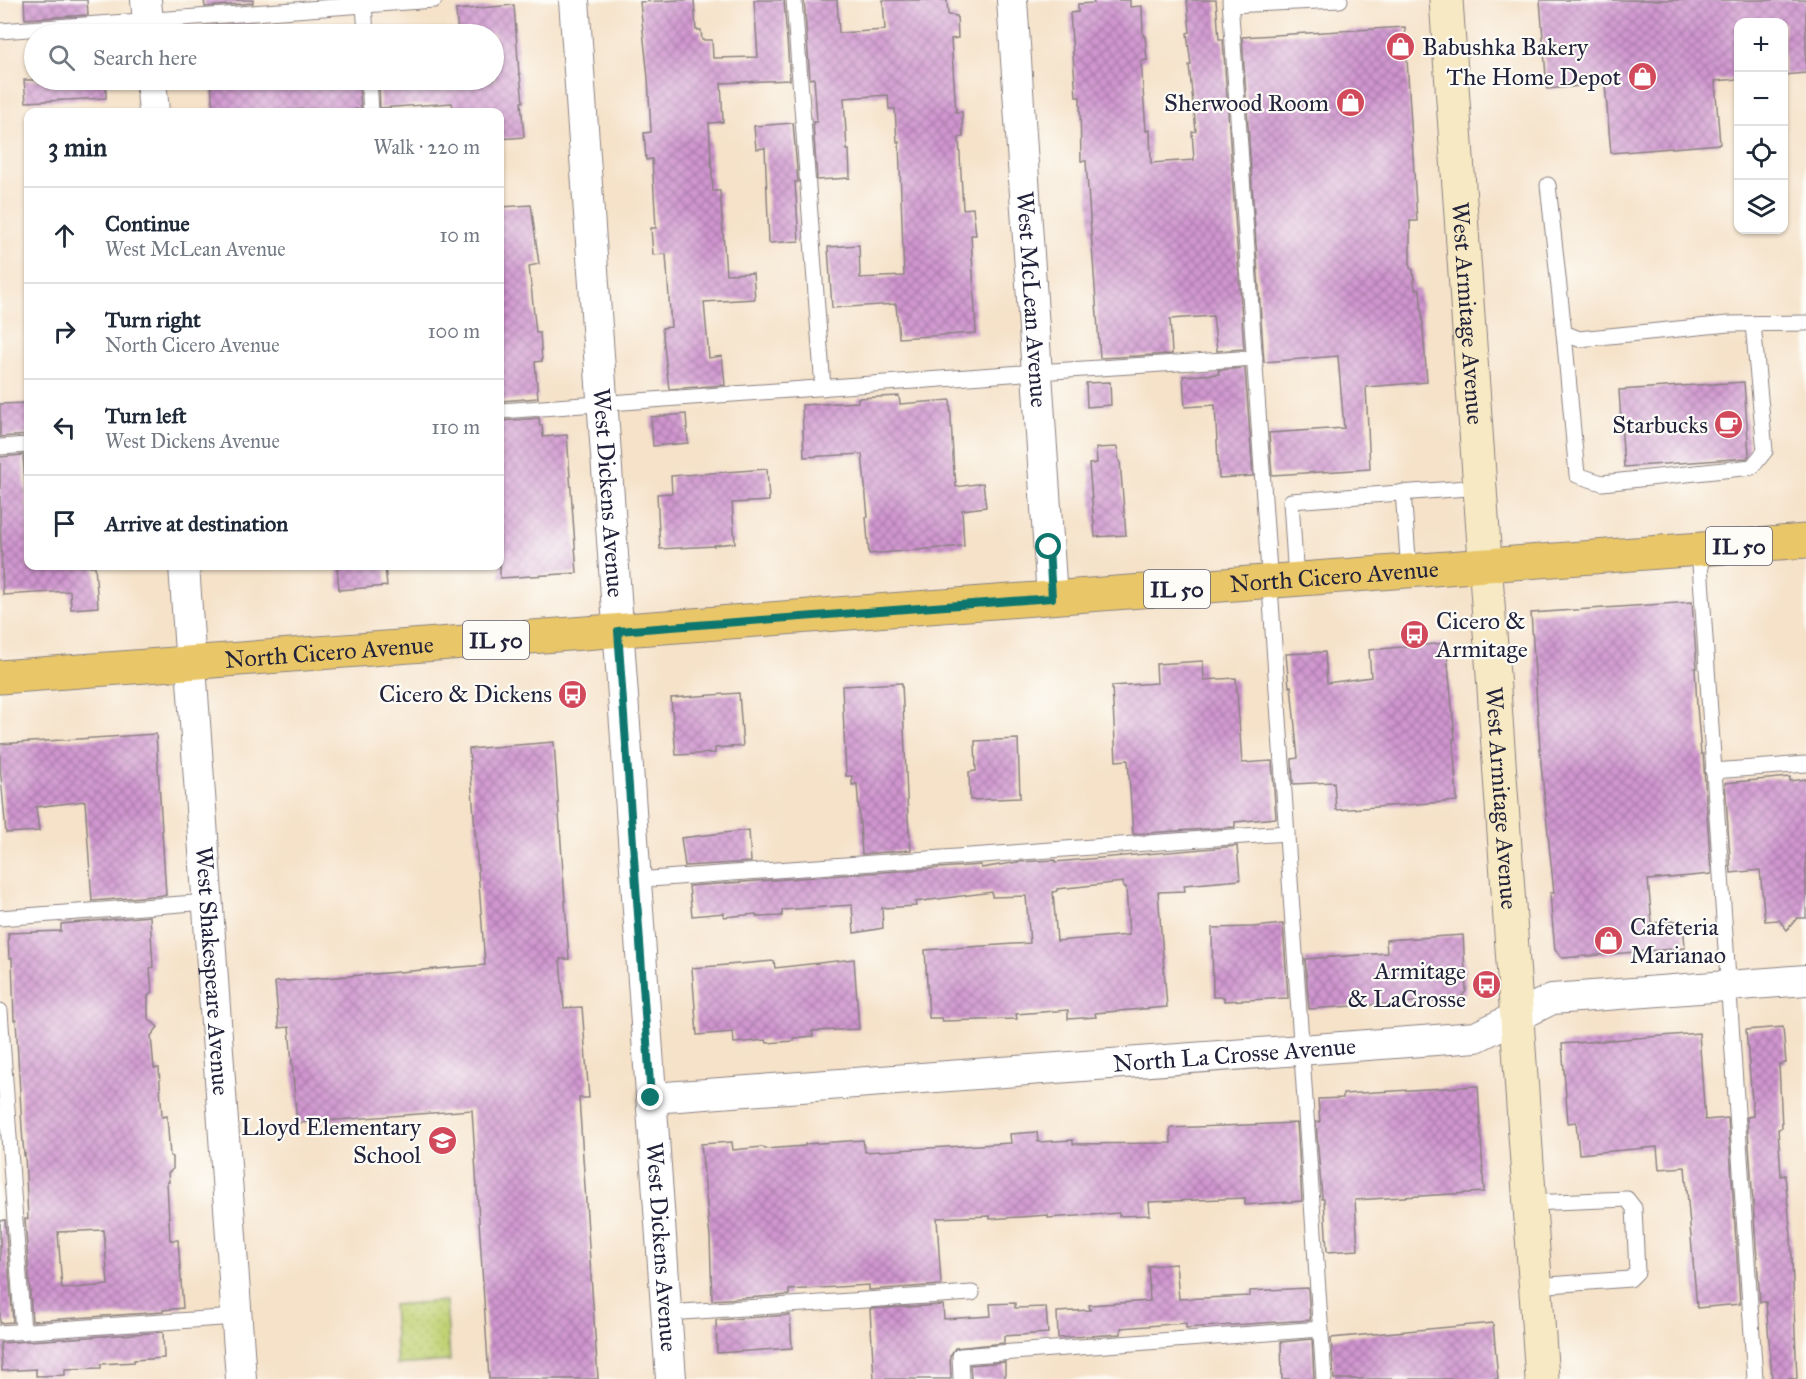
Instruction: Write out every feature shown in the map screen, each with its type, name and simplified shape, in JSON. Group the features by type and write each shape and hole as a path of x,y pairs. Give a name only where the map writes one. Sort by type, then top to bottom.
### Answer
{"main road":[{"name":"West Armitage Avenue","path":"1446,0 1542,1379"},
{"name":"North Cicero Avenue","path":"0,677 1806,541"}],"street":[{"name":"West Dickens Avenue","path":"574,0 671,1379"},
{"name":"West McLean Avenue","path":"1012,0 1052,598"},
{"path":"153,90 154,108"},
{"name":"West Shakespeare Avenue","path":"184,570 241,1379"},
{"name":"North La Crosse Avenue","path":"651,1098 1476,1037 1552,999 1806,980"}],"lane":[{"path":"79,24 434,0"},
{"path":"794,0 823,388"},
{"path":"1324,1379 1287,833 1283,581 1255,358 1230,3 1340,0"},
{"path":"364,5 365,24"},
{"path":"0,31 24,29"},
{"path":"370,90 371,108"},
{"path":"1548,185 1577,475 1602,483 1752,467 1765,451 1753,324"},
{"path":"1564,333 1579,339 1728,324 1806,323"},
{"path":"504,411 1255,358"},
{"path":"0,447 24,445"},
{"path":"1283,581 1291,501 1481,487"},
{"path":"1403,492 1409,571"},
{"path":"1698,549 1755,1379"},
{"path":"1713,771 1806,764"},
{"path":"636,880 1287,833"},
{"path":"0,918 207,902"},
{"path":"0,1011 23,1332"},
{"path":"1530,1203 1627,1198 1634,1208 1637,1272 1630,1279 1536,1286"},
{"path":"667,1313 972,1293"},
{"path":"0,1333 236,1317"},
{"path":"961,1379 960,1356 1321,1329"}],"green space":[{"path":"446,1301 450,1361 397,1365 393,1305"}],"building":[{"path":"24,0 87,0 88,15 25,19"},
{"path":"204,0 253,0 253,3 205,7"},
{"path":"694,0 696,30 701,30 702,40 712,40 713,58 758,57 754,0 784,0 790,80 721,83 723,122 709,123 713,191 720,191 726,274 753,273 755,299 704,302 709,358 722,356 725,385 669,389 662,328 671,327 666,254 653,255 651,228 656,228 652,159 646,160 644,133 651,132 640,2"},
{"path":"804,0 837,0 839,33 885,30 883,0 947,0 948,15 957,16 958,38 951,39 956,112 962,112 963,137 959,138 963,209 973,208 976,235 971,235 976,333 899,338 896,304 832,308 828,247 859,245 860,278 904,276 899,142 897,142 895,109 889,109 888,95 844,98 850,178 817,180 813,122 817,122 814,78 810,79"},
{"path":"1093,0 1130,0 1130,7 1142,6 1147,60 1141,61 1146,131 1150,130 1151,163 1194,160 1192,132 1196,131 1189,65 1191,65 1187,33 1190,32 1187,0 1216,0 1219,39 1223,39 1244,349 1217,351 1213,316 1170,319 1172,354 1100,358 1086,161 1081,161 1080,97 1076,97 1070,13 1078,12 1078,4 1094,3"},
{"name":"The Home Depot","path":"1540,0 1806,0 1806,73 1788,75 1788,18 1734,18 1734,79 1715,81 1720,144 1611,153 1605,84 1547,89"},
{"path":"514,5 524,137 504,139 504,108 453,108 452,103 380,108 379,90 504,90 504,24 457,24 456,10"},
{"path":"1405,27 1417,221 1410,221 1410,268 1413,270 1415,289 1420,289 1427,382 1366,387 1370,469 1272,475 1269,433 1344,428 1338,356 1264,362 1242,37"},
{"path":"25,90 106,90 106,98 26,102"},
{"path":"212,90 359,90 361,108 324,108 213,108"},
{"path":"793,123 798,182 795,182 799,241 769,243 765,148 756,149 754,126"},
{"path":"531,205 539,264 529,266 536,333 540,333 542,361 535,362 538,398 504,401 504,207"},
{"path":"1245,368 1253,476 1219,478 1215,405 1185,407 1183,376 1219,374 1218,370"},
{"path":"1110,382 1111,405 1087,407 1086,383"},
{"path":"1744,382 1749,455 1747,458 1624,467 1619,390"},
{"path":"899,396 900,404 950,400 956,487 983,483 986,507 962,510 964,546 869,554 862,454 804,457 802,405 858,402 858,398"},
{"path":"24,403 24,435 0,437 0,404"},
{"path":"686,414 688,443 653,446 651,417"},
{"path":"539,418 543,437 567,435 577,573 500,578 500,570 504,570 504,421"},
{"path":"1117,447 1126,535 1095,537 1089,464 1097,463 1096,448"},
{"path":"23,455 24,570 95,570 98,607 71,609 70,591 3,595 0,457"},
{"path":"767,469 769,501 732,503 735,543 660,549 657,494 672,493 671,476"},
{"path":"337,570 385,570 387,586 339,590"},
{"path":"1692,602 1697,668 1695,668 1697,706 1701,754 1703,754 1711,874 1648,880 1652,923 1683,920 1685,948 1562,958 1555,950 1552,918 1550,893 1554,893 1541,764 1531,613"},
{"path":"1446,643 1455,739 1453,739 1457,801 1336,810 1334,782 1293,784 1292,759 1298,758 1286,654 1325,652 1327,683 1371,677 1369,650"},
{"path":"1203,661 1204,680 1236,678 1242,763 1272,761 1276,818 1235,822 1235,827 1133,834 1128,760 1116,761 1112,686 1157,683 1156,664"},
{"path":"902,683 911,850 862,854 857,784 852,785 852,776 846,776 842,686"},
{"path":"739,693 743,746 715,748 715,753 676,755 671,698"},
{"path":"156,734 166,895 92,901 85,801 36,807 39,831 6,833 0,744"},
{"path":"1018,739 1020,798 970,800 969,772 976,771 975,741"},
{"path":"554,742 569,959 560,959 564,1008 582,1007 589,1098 579,1098 598,1379 489,1379 472,1110 297,1123 289,1027 279,1028 275,982 485,965 469,749"},
{"path":"1790,777 1790,781 1806,779 1806,918 1797,918 1787,930 1779,920 1765,921 1760,870 1731,873 1725,783"},
{"path":"749,830 751,862 685,866 681,838"},
{"path":"1237,846 1240,880 1184,885 1185,891 1158,892 1167,1007 1095,1013 1096,1017 1068,1019 1068,1010 1016,1014 1017,1019 942,1021 941,1018 929,1018 925,950 1030,943 1026,896 992,897 992,892 915,902 916,906 882,908 883,928 854,933 852,905 782,910 782,916 757,917 756,914 724,917 724,913 692,916 689,886 981,865 981,868 1018,862 1055,860 1055,862","holes":["1123,882 1123,887 1126,887 1129,935 1057,941 1053,892 1057,889"]},
{"path":"150,916 153,967 150,968 152,992 148,996 148,1018 158,1027 151,1036 154,1068 159,1068 162,1117 167,1116 170,1156 173,1157 173,1169 168,1173 169,1182 167,1182 170,1240 178,1240 183,1308 163,1310 163,1312 32,1321 25,1219 28,1219 25,1154 16,1020 14,1020 12,958 9,958 8,933 61,931 61,924","holes":["104,1230 108,1285 62,1289 58,1232"]},
{"path":"1283,924 1288,998 1224,1001 1224,997 1213,997 1212,928"},
{"path":"1463,935 1466,991 1460,999 1309,1009 1305,959 1387,953 1386,940"},
{"path":"854,959 859,1029 812,1031 813,1036 794,1038 794,1041 767,1043 766,1040 734,1043 733,1032 697,1035 692,968 774,961 775,968"},
{"path":"1783,1027 1786,1063 1779,1064 1782,1128 1778,1129 1781,1176 1785,1175 1791,1236 1797,1379 1772,1379 1766,1302 1760,1302 1747,1117 1753,1116 1753,1112 1746,1030"},
{"path":"1699,1033 1705,1120 1728,1118 1740,1304 1697,1308 1685,1167 1659,1169 1657,1147 1579,1154 1576,1122 1568,1123 1562,1044"},
{"path":"1478,1086 1484,1192 1355,1200 1358,1250 1327,1252 1316,1122 1320,1122 1318,1099 1343,1098 1343,1094"},
{"path":"1297,1123 1302,1201 1245,1205 1245,1198 1149,1202 1150,1215 1119,1216 1119,1213 1048,1218 1048,1215 990,1219 990,1216 937,1218 941,1285 869,1290 869,1285 789,1290 789,1295 712,1300 710,1237 701,1144 732,1142 733,1150 863,1140 865,1152 1011,1143 1010,1134 1037,1132 1038,1142 1073,1140 1073,1144 1171,1143 1170,1128"},
{"path":"5,1220 13,1322 0,1323 0,1221"},
{"path":"1176,1264 1179,1299 1250,1296 1250,1291 1308,1288 1310,1320 1186,1328 1186,1323 1121,1328 1121,1334 1058,1338 1057,1312 1090,1310 1089,1305 1150,1301 1148,1266"},
{"path":"1015,1303 1015,1308 1046,1307 1048,1333 1004,1336 1004,1343 955,1348 950,1356 951,1379 874,1379 870,1309 943,1305 944,1319 991,1316 990,1304"},
{"path":"790,1315 792,1348 717,1353 716,1320"},
{"path":"1493,1323 1498,1379 1334,1379 1331,1338"},
{"path":"163,1332 164,1358 101,1364 101,1368 65,1369 65,1375 36,1376 36,1369 2,1371 0,1343"},
{"path":"1312,1339 1314,1379 1282,1379 1281,1342"},
{"path":"1005,1362 1005,1379 971,1379 970,1365"}],"place":[{"name":"Babushka Bakery","path":"1401,47"},
{"name":"The Home Depot","path":"1642,77"},
{"name":"Sherwood Room","path":"1350,103"},
{"name":"Starbucks","path":"1729,425"},
{"name":"Cicero & Armitage","path":"1415,635"},
{"name":"Cicero & Dickens","path":"573,694"},
{"name":"Cafeteria Marianao","path":"1609,941"},
{"name":"Armitage & LaCrosse","path":"1487,985"},
{"name":"Lloyd Elementary School","path":"442,1141"}],"route":[{"path":"651,1098 618,631 1052,598 1049,547"}]}
